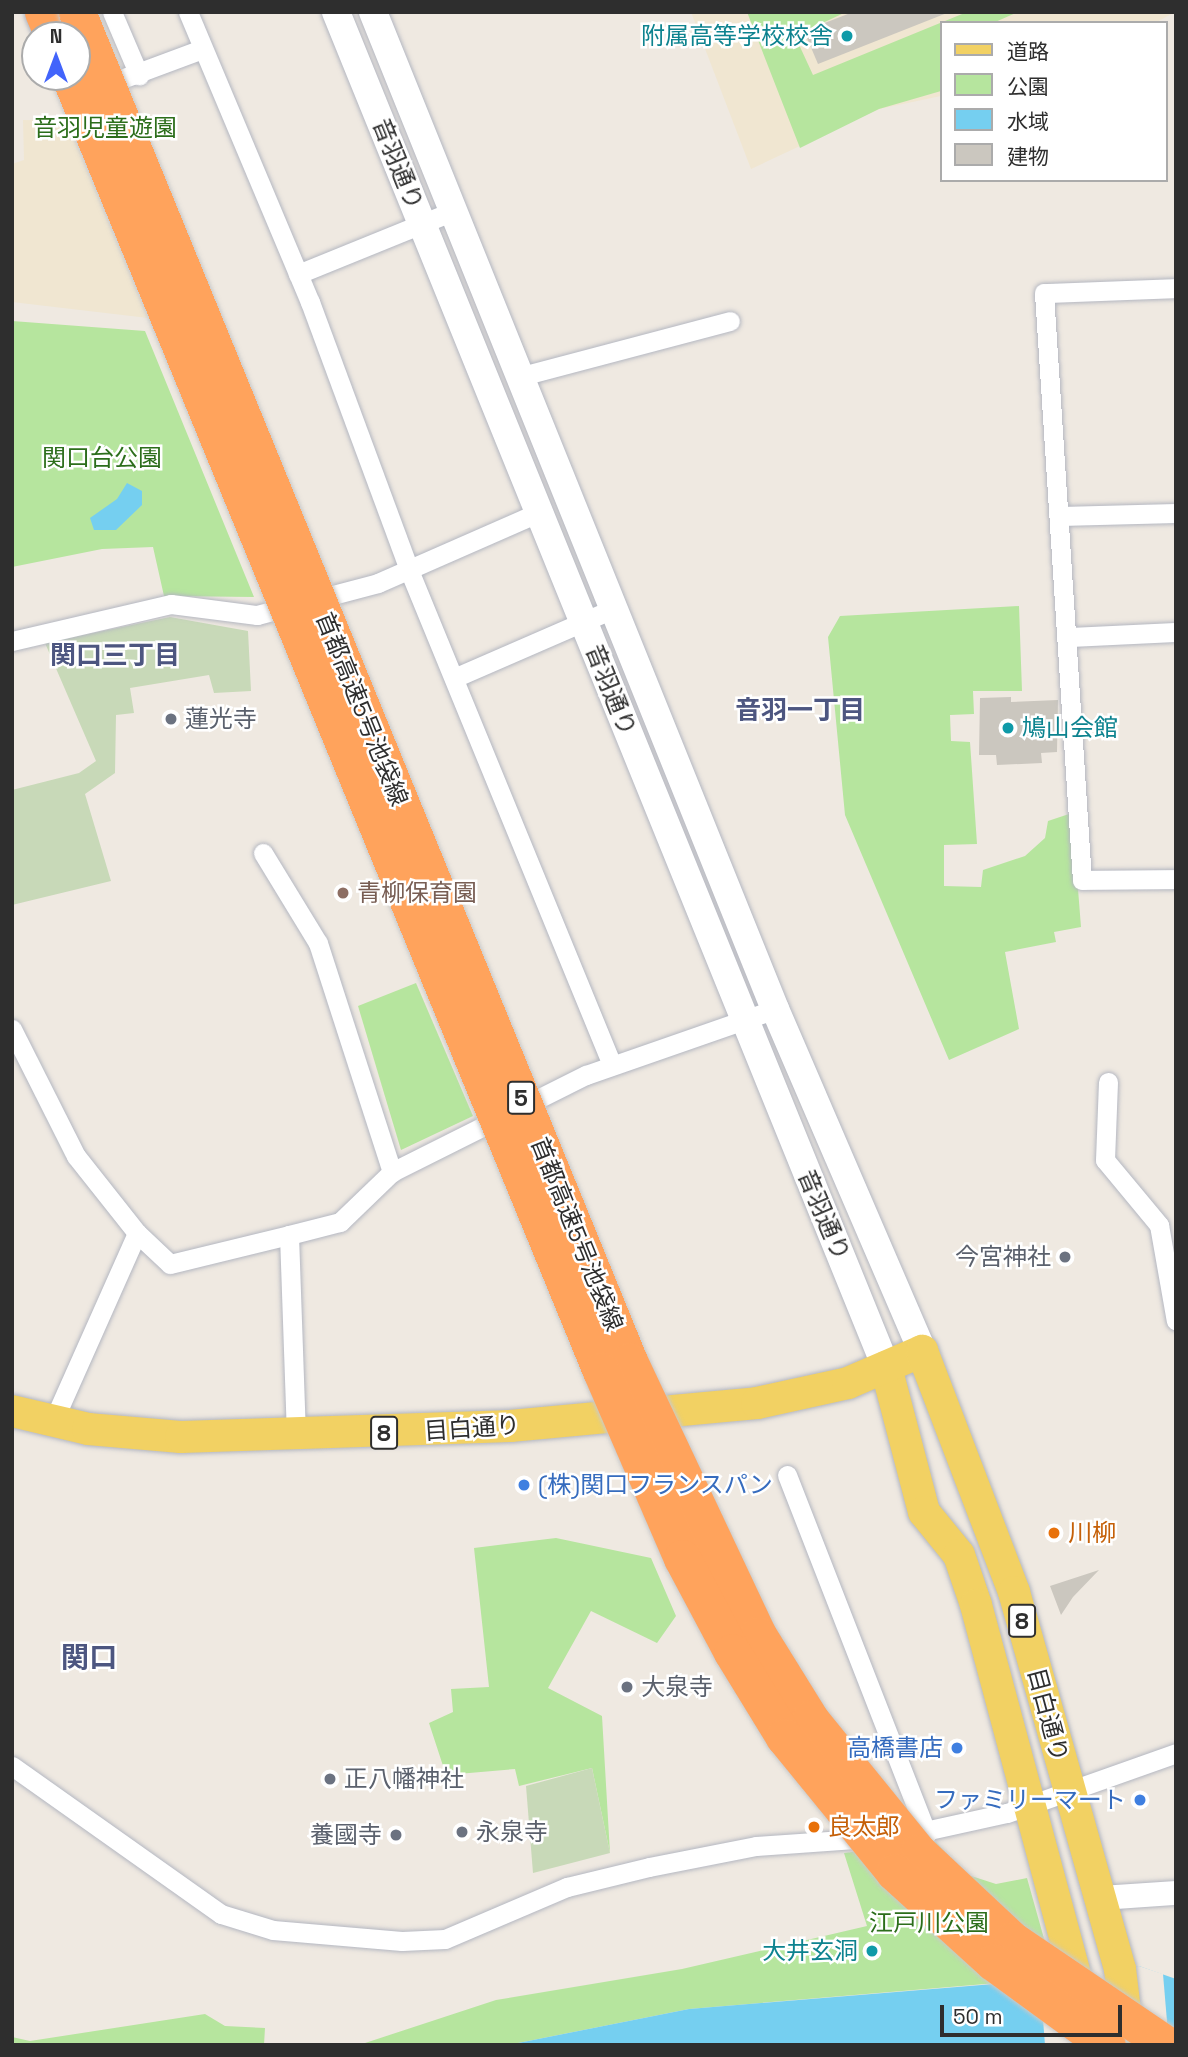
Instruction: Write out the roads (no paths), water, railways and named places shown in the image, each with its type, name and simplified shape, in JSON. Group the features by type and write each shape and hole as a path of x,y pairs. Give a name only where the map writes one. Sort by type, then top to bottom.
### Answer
{"highway":[{"name":"首都高速5号池袋線","path":"77,12 629,1361 758,1636 810,1719 918,1853 1012,1940 1167,2045"},
{"name":"首都高速5号池袋線","path":"83,91 616,1408 682,1558 732,1652 784,1737 894,1872 993,1962 1107,2045"}],"main road":[{"name":"音羽通り","path":"336,12 886,1367"},
{"name":"音羽通り","path":"373,12 775,1009 922,1351"},
{"name":"目白通り","path":"12,1411 52,1422 128,1434 296,1435 510,1426 757,1403 835,1387 922,1351 1014,1592 1069,1793 1102,1898 1120,1969 1129,2045"},
{"name":"目白通り","path":"886,1367 924,1512 958,1555 976,1605 1074,1972"}],"street":[{"path":"112,12 139,75"},
{"path":"188,12 298,274 410,570 612,1065"},
{"path":"91,82 139,75 202,49"},
{"path":"298,274 453,211"},
{"path":"1176,288 1044,293 1069,637 1082,880 1176,879"},
{"path":"522,376 730,321"},
{"path":"12,641 171,604 257,615 410,570 540,512"},
{"path":"1060,516 1176,513"},
{"path":"454,678 613,609"},
{"path":"1069,637 1176,632"},
{"path":"262,853 318,943 392,1172"},
{"path":"13,1032 76,1156 137,1233 170,1264 340,1222 392,1172 612,1065 742,1017 775,1009"},
{"path":"1108,1082 1105,1160 1159,1225 1176,1321"},
{"path":"52,1422 137,1233"},
{"path":"289,1235 296,1435"},
{"path":"786,1475 927,1834"},
{"path":"12,1766 220,1914 273,1930 402,1941 445,1939 567,1887 736,1849 927,1834 1069,1793 1176,1753"},
{"path":"1102,1898 1176,1893"}],"water":[{"path":"127,483 142,491 142,505 116,530 94,530 90,518 117,499"},
{"path":"1139,1966 1176,1979 1176,2045 508,2045 689,2009 1092,1976"}],"place":[{"name":"附属高等学校校舎","path":"847,36"},
{"name":"蓮光寺","path":"171,719"},
{"name":"鳩山会館","path":"1008,728"},
{"name":"青柳保育園","path":"343,893"},
{"name":"今宮神社","path":"1065,1257"},
{"name":"(株)関口フランスパン","path":"524,1485"},
{"name":"川柳","path":"1054,1533"},
{"name":"大泉寺","path":"627,1687"},
{"name":"高橋書店","path":"957,1748"},
{"name":"正八幡神社","path":"330,1779"},
{"name":"ファミリーマート","path":"1140,1800"},
{"name":"良太郎","path":"814,1827"},
{"name":"永泉寺","path":"462,1832"},
{"name":"養國寺","path":"396,1835"},
{"name":"大井玄洞","path":"872,1951"}],"district":[{"name":"関口三丁目","path":"115,656"},
{"name":"音羽一丁目","path":"800,711"},
{"name":"関口","path":"89,1657"}],"park label":[{"name":"音羽児童遊園","path":"105,128"},
{"name":"関口台公園","path":"102,458"},
{"name":"江戸川公園","path":"929,1923"}]}
